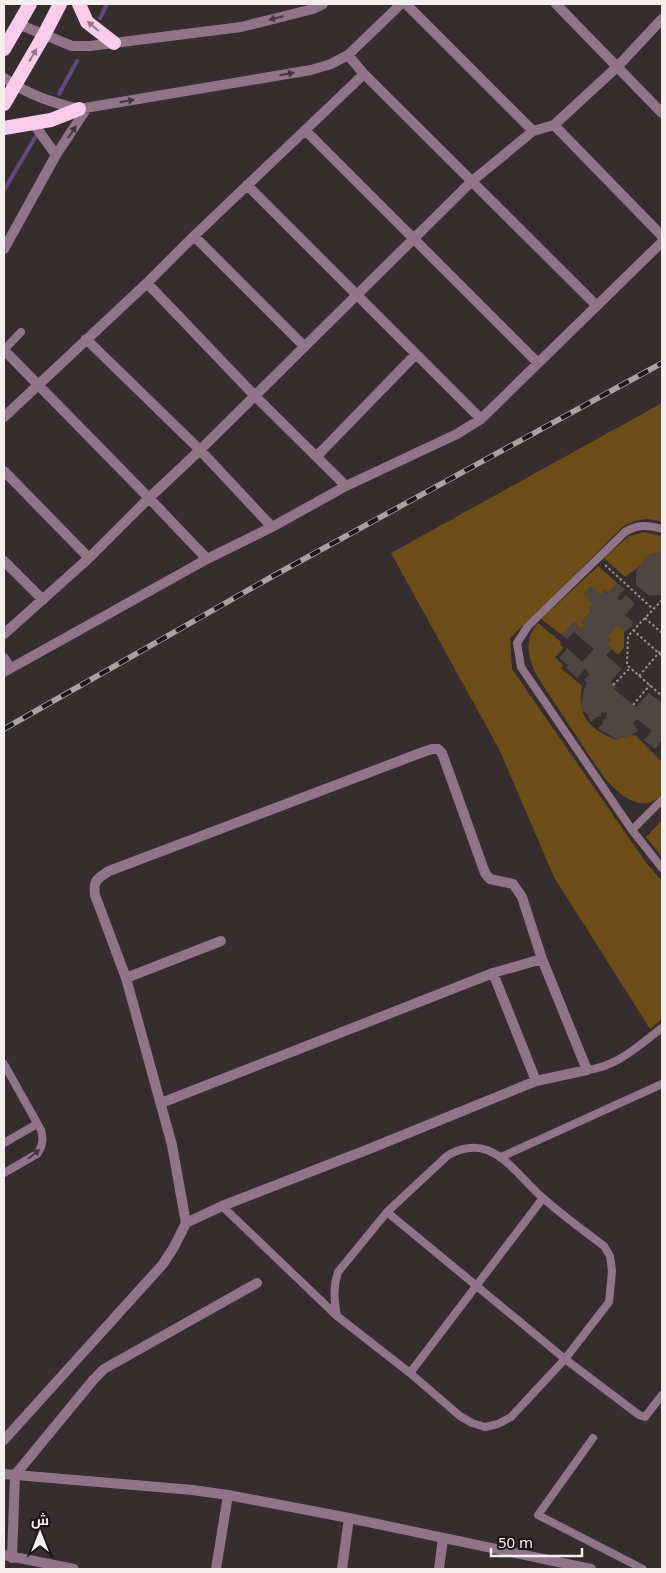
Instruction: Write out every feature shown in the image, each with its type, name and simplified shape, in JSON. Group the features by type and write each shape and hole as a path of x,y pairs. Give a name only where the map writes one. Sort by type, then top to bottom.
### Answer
{"highway":[{"path":"4,49 30,4"},
{"path":"4,104 10,82 44,35 60,4"},
{"path":"79,4 87,22 114,43"},
{"path":"4,128 51,120 83,108"}],"street":[{"path":"18,24 72,46 90,46 241,28 313,9 323,4"},
{"path":"10,82 46,101 83,108 311,70 348,56 401,4"},
{"path":"406,4 533,131"},
{"path":"556,4 618,66 662,114"},
{"path":"4,634 89,558 471,182 533,131 554,125 618,66 662,20"},
{"path":"348,56 471,182 596,305"},
{"path":"4,417 147,283 364,74"},
{"path":"4,249 83,108"},
{"path":"33,123 56,155"},
{"path":"554,125 662,236"},
{"path":"305,130 538,363"},
{"path":"247,185 481,419"},
{"path":"194,236 304,346"},
{"path":"4,658 7,670 207,559 272,527 346,486 457,434 481,419 662,242"},
{"path":"147,283 255,396 346,486"},
{"path":"86,339 200,450 272,527"},
{"path":"4,350 207,559"},
{"path":"317,456 416,354"},
{"path":"4,471 89,558"},
{"path":"4,561 43,600"},
{"path":"4,1440 163,1264 186,1222 172,1145 161,1103 126,978 95,894 94,885 97,878 109,871 240,820 432,749 438,749 442,753 486,873 490,879 514,884 522,897 542,959 587,1070 536,1081 186,1222"},
{"path":"126,978 222,942"},
{"path":"161,1103 493,973 542,959"},
{"path":"493,973 536,1081"},
{"path":"74,1569 8,1557 15,1475 104,1369 257,1283"},
{"path":"4,1474 193,1490 228,1495 349,1518 591,1569"},
{"path":"216,1569 228,1495"},
{"path":"342,1569 349,1518"},
{"path":"439,1569 443,1538"}],"lane":[{"path":"4,350 20,332"},
{"path":"662,529 648,525 634,527 625,532 528,626 517,643 520,667 632,830 662,868"},
{"path":"632,830 662,800"},
{"path":"587,1070 598,1069 622,1059 662,1028"},
{"path":"4,1064 38,1124 43,1140 40,1150 31,1158 4,1173"},
{"path":"501,1157 662,1084"},
{"path":"4,1143 38,1124"},
{"path":"222,1206 337,1316 410,1373 460,1416 472,1424 486,1427 498,1424 511,1417 565,1359 610,1302 612,1287 610,1256 604,1246 543,1198 501,1157 486,1149 470,1148 456,1150 447,1156 388,1212 338,1272 334,1284 337,1316"},
{"path":"410,1373 543,1198"},
{"path":"388,1212 565,1359 639,1415 645,1417 649,1414 662,1395"},
{"path":"594,1438 538,1515 643,1569"}],"path":[{"path":"597,559 653,609"},
{"path":"662,600 628,636 627,665 662,696"},
{"path":"645,618 662,633"},
{"path":"633,630 662,656"},
{"path":"639,676 662,649"},
{"path":"613,685 630,668"},
{"path":"634,705 650,685"}],"shaded area":[{"path":"662,403 662,522 643,519 625,525 510,638 512,669 647,864 662,881 662,1019 650,1029 554,877 499,749 391,553"},
{"path":"644,532 662,536 662,552 657,552 650,556 625,577 604,558 629,536"},
{"path":"598,566 617,583 608,593 605,590 601,595 584,594 593,603 589,609 591,611 582,622 585,625 581,629 574,622 562,635 541,619"},
{"path":"538,623 561,642 560,645 564,648 555,657 563,665 561,668 582,686 581,705 583,713 593,727 618,740 618,738 635,735 662,762 662,794 655,800 641,803 627,798 608,782 596,766 534,669 528,649 530,636"},
{"path":"617,625 624,630 624,648 618,655 607,644 611,639 607,636"},
{"path":"662,820 662,857 646,837"}],"building":[{"path":"657,552 662,552 662,595 648,595 636,585 636,570 646,558"},
{"path":"617,583 625,589 617,598 620,601 626,595 635,604 625,615 633,622 632,626 625,632 617,625 607,636 611,639 607,644 612,649 606,655 622,669 610,682 616,687 614,689 636,707 649,693 662,703 662,740 655,749 644,740 652,731 637,719 633,723 638,731 628,737 618,738 618,740 599,729 606,718 607,712 590,721 587,713 583,712 581,708 587,682 584,680 590,674 585,669 577,678 566,668 568,665 559,658 567,648 582,662 594,649 574,632 567,639 562,635 574,622 581,629 585,625 581,622 591,611 588,609 593,603 583,594 591,586 601,595 605,590 608,593"}],"waterway":[{"path":"100,18 107,4"},
{"path":"59,94 77,61"},
{"path":"4,190 36,136"}],"railway":[{"path":"4,729 273,576 662,363"}]}
